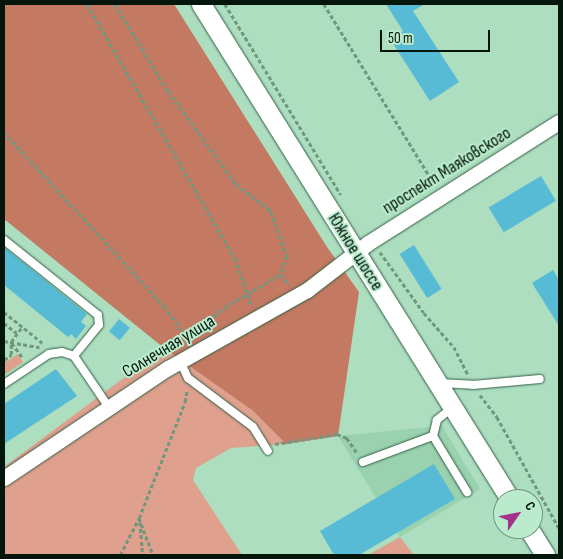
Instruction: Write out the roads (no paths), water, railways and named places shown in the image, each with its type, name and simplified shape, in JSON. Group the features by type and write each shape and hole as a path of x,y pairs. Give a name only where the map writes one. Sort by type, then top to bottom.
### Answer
{"street":[{"name":"Южное шоссе","path":"201,4 504,489"},
{"name":"проспект Маяковского","path":"355,252 559,122"},
{"name":"Солнечная улица","path":"4,478 108,406 180,362 296,296 325,277 355,252"},
{"path":"535,539 545,555"}],"lane":[{"path":"4,240 98,315 99,325 74,356"},
{"path":"4,384 49,354 62,352 74,356 108,406"},
{"path":"180,362 188,378 253,427 268,451"},
{"path":"438,383 473,385 540,379"},
{"path":"453,407 437,420 433,436 467,492"},
{"path":"363,462 433,436"}]}
